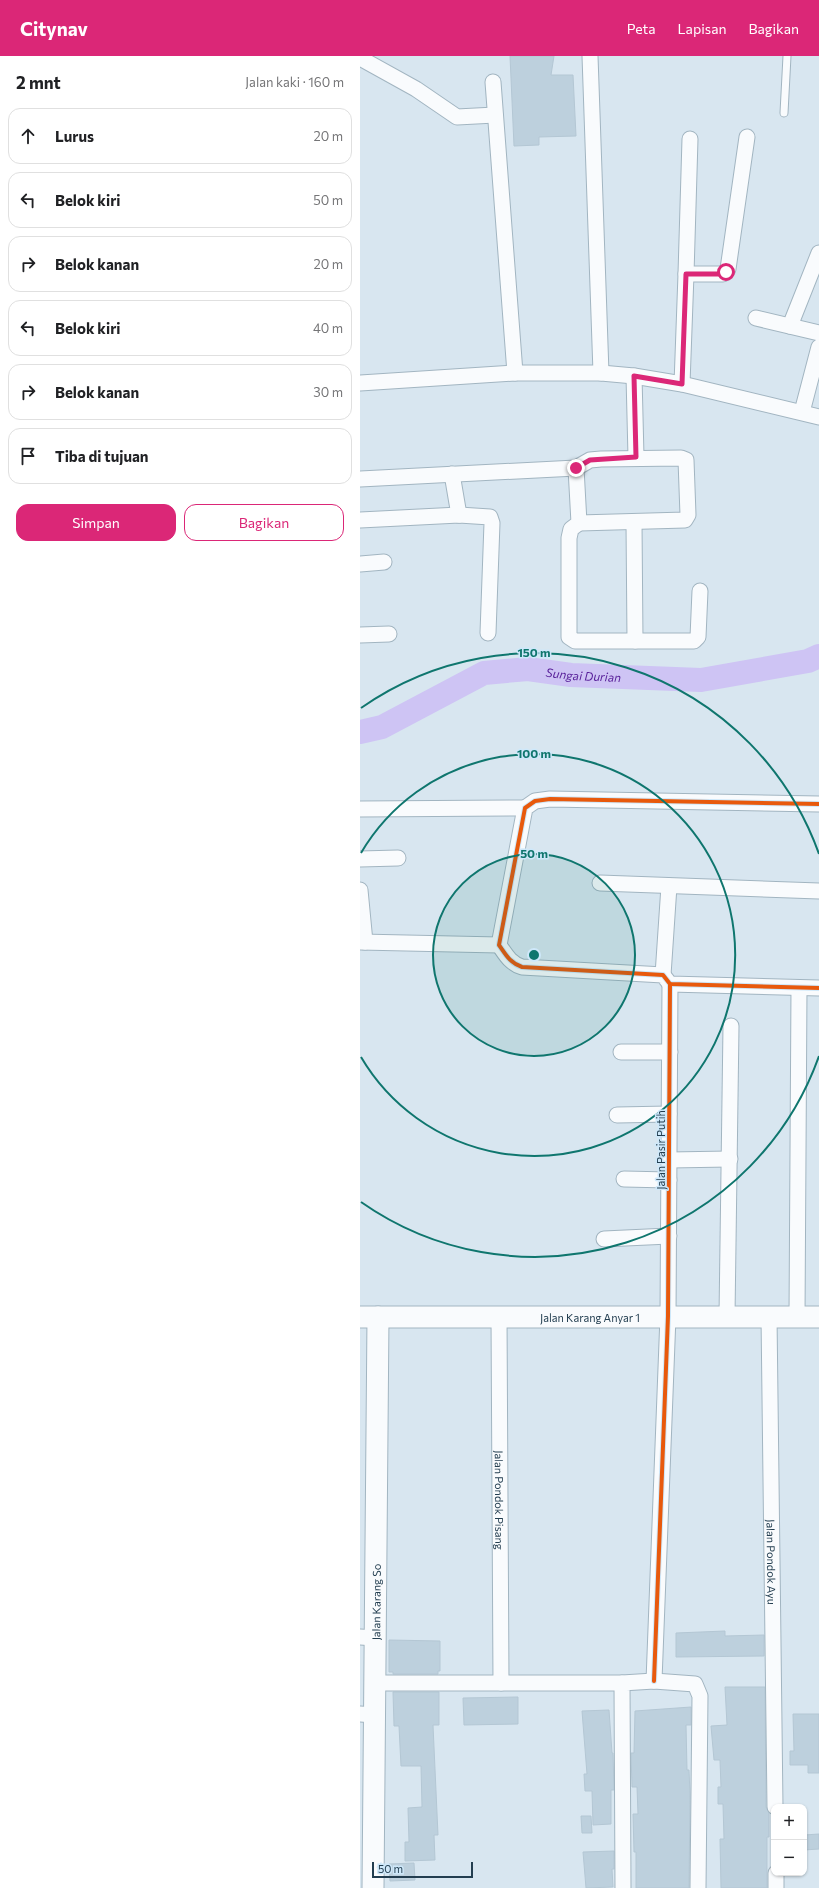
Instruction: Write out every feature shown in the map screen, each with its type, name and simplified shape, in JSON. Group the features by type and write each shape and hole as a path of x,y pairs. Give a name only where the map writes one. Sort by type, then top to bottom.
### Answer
{"street":[{"path":"590,56 601,373"},
{"path":"362,64 416,89 457,117 495,115"},
{"path":"493,82 515,373"},
{"path":"686,274 724,274 728,269 748,137"},
{"path":"682,384 690,139"},
{"path":"790,326 819,253"},
{"path":"756,318 819,333"},
{"path":"802,412 819,346"},
{"path":"360,383 515,373 601,373 634,376 682,384 819,417"},
{"path":"634,376 636,457"},
{"path":"360,479 576,468 590,460 636,457 680,458 686,460 688,515 685,520 634,523 579,523 571,529 569,538 569,637 575,641 691,641 697,639 700,591"},
{"path":"576,468 579,523"},
{"path":"452,474 459,515"},
{"path":"360,520 459,515 487,516 492,519 488,633"},
{"path":"634,523 635,641"},
{"path":"360,564 384,562"},
{"path":"360,635 390,634"},
{"path":"360,810 525,808 535,801 550,798 819,804"},
{"path":"525,808 499,945 515,965 522,967 666,980 819,988"},
{"path":"360,859 398,858"},
{"path":"600,883 819,891"},
{"name":"Jalan Pasir Putih","path":"654,1681 668,1316 670,1052 666,980 669,886"},
{"path":"360,890 363,942 499,945"},
{"path":"796,1317 799,988"},
{"path":"727,1316 731,1026"},
{"path":"621,1052 670,1052"},
{"path":"617,1115 669,1114"},
{"path":"669,1160 730,1159"},
{"path":"624,1179 669,1180"},
{"path":"604,1239 669,1236"},
{"name":"Jalan Pondok Pisang","path":"499,1316 501,1683"},
{"name":"Jalan Pondok Ayu","path":"768,1316 775,1804"},
{"name":"Jalan Karang Anyar 1","path":"369,1317 819,1316"},
{"name":"Jalan Karang So","path":"369,1317 368,1638 376,1683 367,1715 367,1797 373,1888"},
{"path":"376,1683 622,1683 654,1681 696,1684 700,1696 698,1888"},
{"path":"622,1683 623,1888"},
{"path":"776,1876 776,1888"}],"lane":[{"path":"784,113 787,56"}],"building":[{"path":"510,56 554,56 551,75 573,75 576,136 539,137 539,145 514,146"},
{"path":"725,1631 725,1636 764,1635 764,1656 676,1657 676,1633"},
{"path":"389,1640 440,1641 440,1671 438,1671 438,1674 393,1674 393,1672 389,1672"},
{"path":"725,1687 765,1687 766,1807 769,1813 769,1837 767,1837 767,1888 721,1888 720,1839 724,1839 723,1804 718,1804 718,1787 721,1787 720,1760 714,1760 711,1726 727,1725"},
{"path":"393,1692 439,1692 439,1725 433,1725 438,1835 434,1835 435,1860 405,1861 405,1842 409,1842 408,1808 422,1807 421,1766 401,1766 399,1726 394,1726"},
{"path":"518,1697 518,1724 464,1725 463,1698"},
{"path":"691,1707 691,1725 686,1725 687,1770 689,1770 690,1794 689,1888 636,1888 636,1852 634,1852 633,1814 638,1814 637,1787 632,1787 631,1753 634,1753 635,1711"},
{"path":"609,1710 613,1753 614,1790 611,1790 611,1824 593,1825 592,1791 585,1791 584,1774 587,1774 582,1711"},
{"path":"793,1714 819,1714 819,1773 808,1773 808,1765 790,1765 790,1751 794,1751"},
{"path":"581,1816 591,1816 592,1833 582,1833"},
{"path":"819,1834 819,1849 807,1850 807,1835"},
{"path":"614,1851 614,1869 612,1869 613,1887 586,1888 583,1852"},
{"path":"414,1863 415,1880 390,1881 389,1864"}],"waterway":[{"name":"Sungai Durian","path":"360,732 382,727 484,673 528,669 571,675 701,680 808,661 819,656"}],"cycle path":[{"path":"819,804 550,799 535,801 525,808 499,945 511,961 522,967 663,975 670,984 819,988"},
{"path":"654,1681 668,1316 670,984"}],"route":[{"path":"576,468 590,460 636,457 634,376 682,384 686,274 724,274 726,272"}]}
